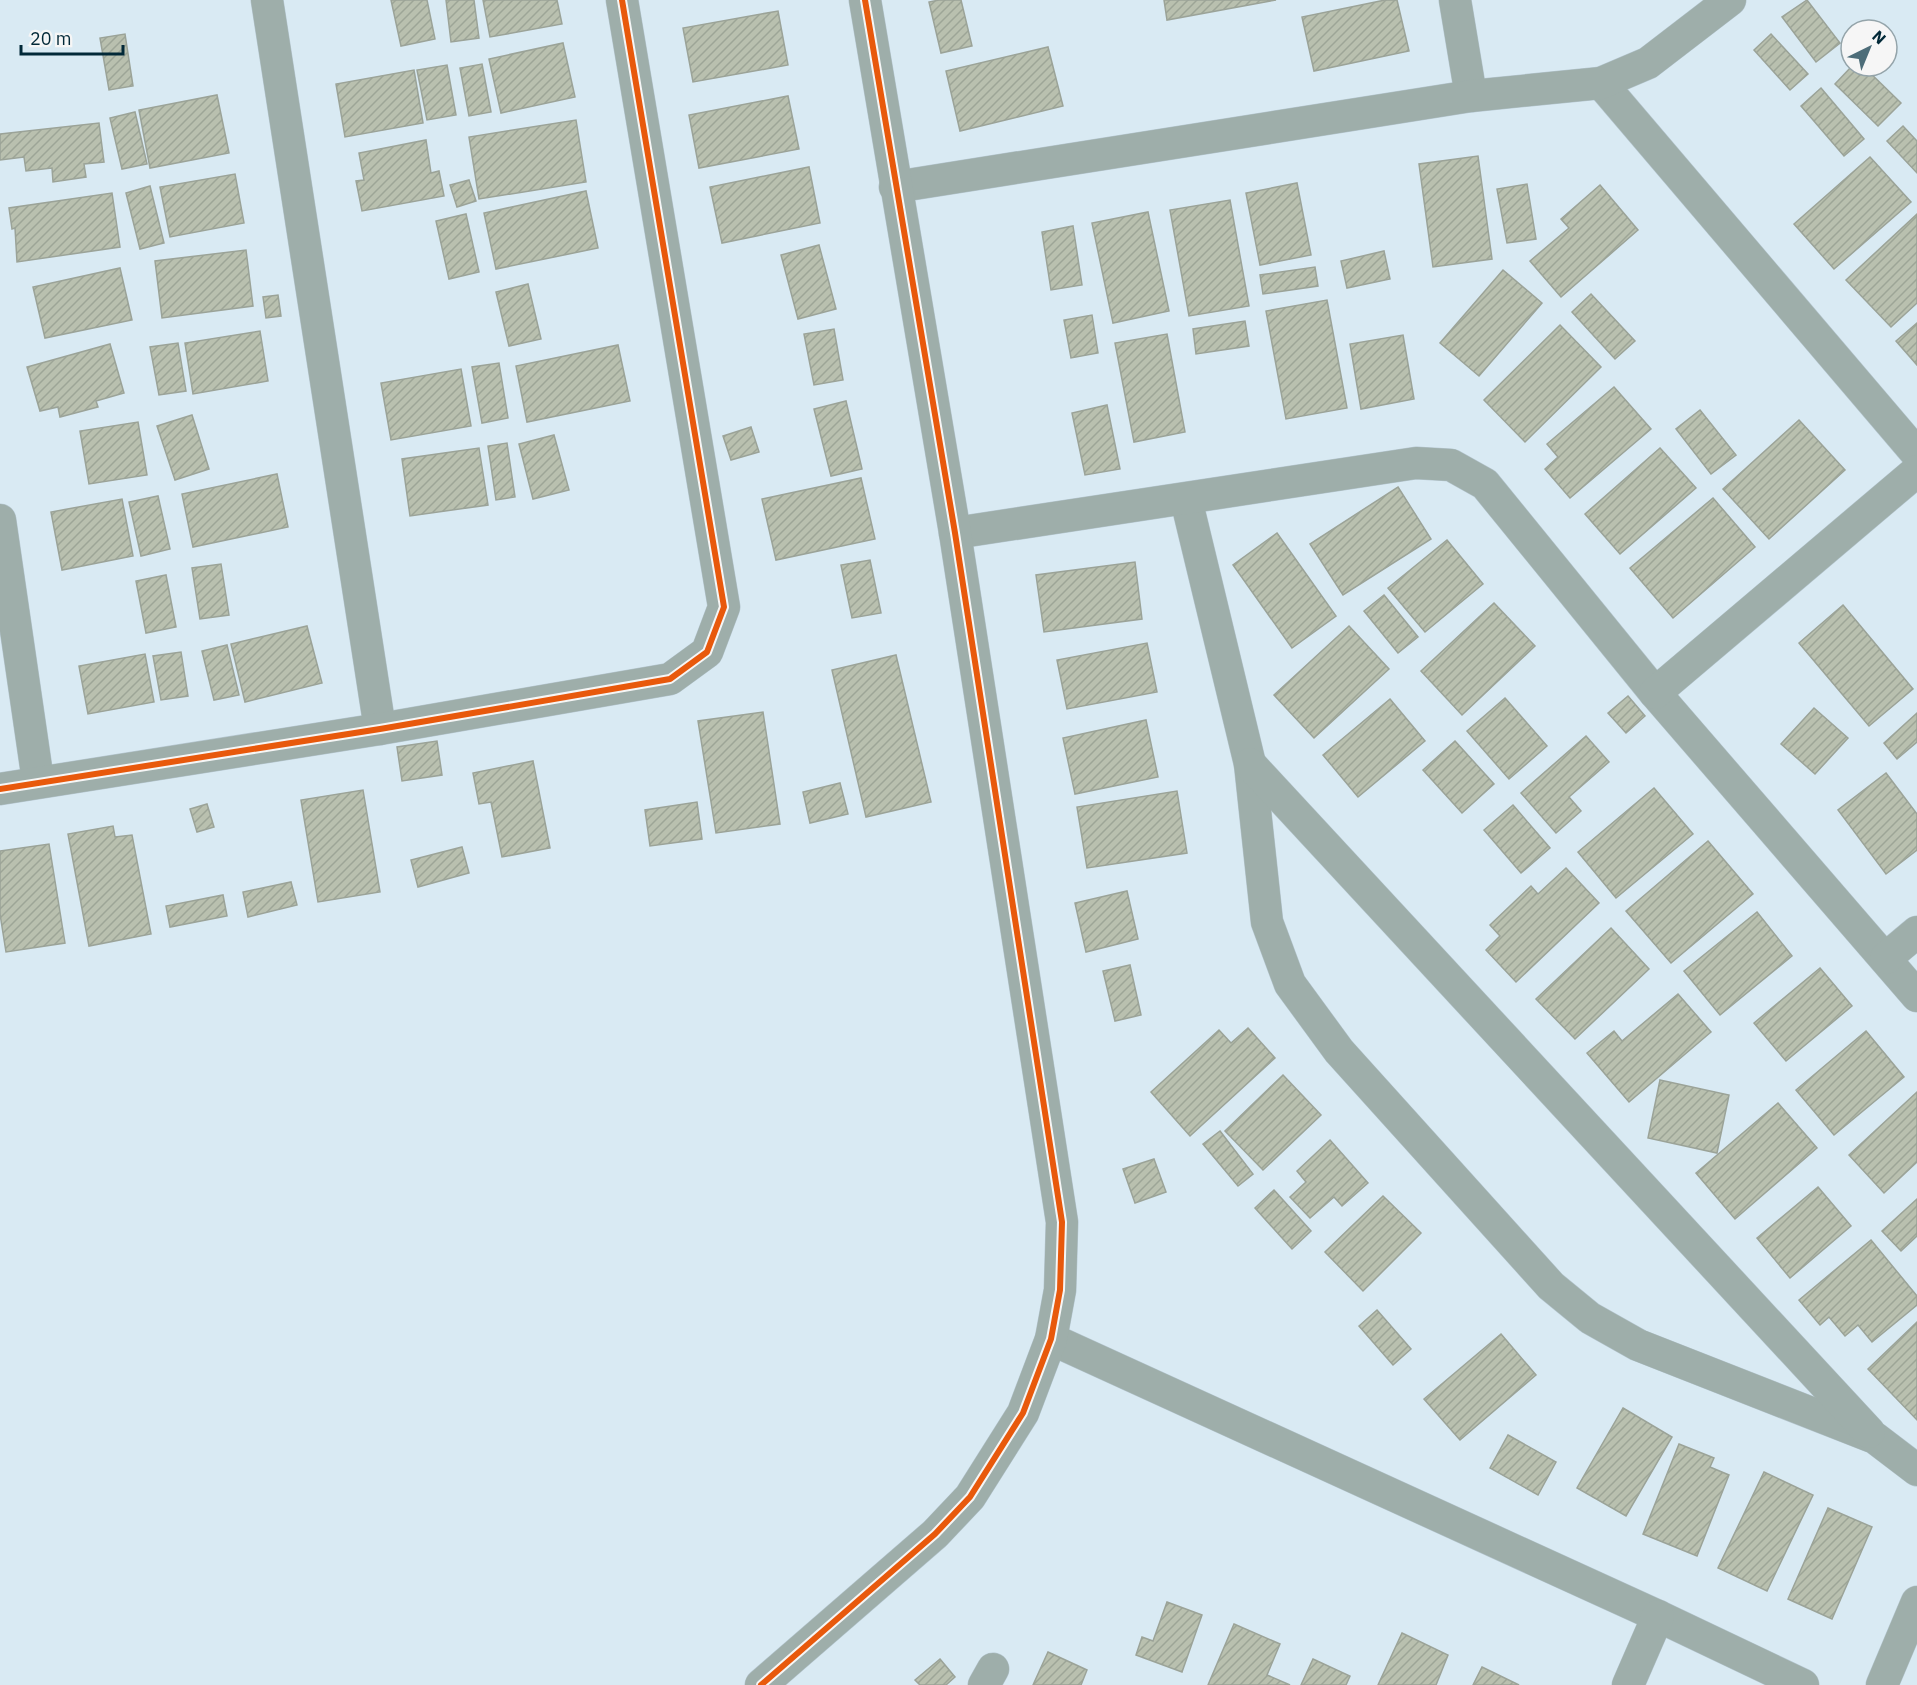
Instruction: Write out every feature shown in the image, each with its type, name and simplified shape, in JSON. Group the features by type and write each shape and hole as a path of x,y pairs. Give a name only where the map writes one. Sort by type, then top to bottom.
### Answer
{"street":[{"path":"267,0 380,729"},
{"path":"0,789 38,781 380,729 670,679 707,652 724,607 622,0"},
{"path":"761,1685 935,1534 970,1497 1023,1413 1051,1339 1060,1290 1062,1222 954,533 865,0"},
{"path":"1455,0 1471,96"},
{"path":"895,187 1471,96 1601,83 1648,63 1730,0"},
{"path":"1601,83 1917,454"},
{"path":"954,533 1416,463 1451,465 1485,484 1654,693 1917,996"},
{"path":"1654,693 1917,471"},
{"path":"1186,499 1250,764 1267,922 1290,984 1339,1051 1551,1286 1590,1318 1638,1345 1875,1438"},
{"path":"0,520 38,781"},
{"path":"1250,764 1875,1438 1917,1470"},
{"path":"1886,958 1917,932"},
{"path":"1051,1339 1658,1616 1803,1685"},
{"path":"1882,1685 1917,1602"},
{"path":"1628,1685 1658,1616"}],"building":[{"path":"391,0 427,0 435,39 401,46"},
{"path":"446,0 474,0 479,38 451,42"},
{"path":"483,0 557,0 562,24 490,37"},
{"path":"961,0 972,46 941,53 929,2"},
{"path":"1164,0 1276,0 1167,20"},
{"path":"1385,0 1397,0 1409,51 1314,71 1302,17"},
{"path":"1807,0 1839,44 1816,62 1782,17"},
{"path":"778,11 788,65 693,82 683,28"},
{"path":"125,34 133,86 109,90 100,38"},
{"path":"1771,34 1808,74 1790,90 1754,50"},
{"path":"563,43 575,97 501,113 489,59"},
{"path":"1048,47 1063,106 960,131 946,71"},
{"path":"482,64 491,112 469,116 460,68"},
{"path":"447,65 456,115 427,120 417,70"},
{"path":"414,70 423,123 345,137 336,84"},
{"path":"1841,78 1875,78 1901,103 1878,126 1835,84"},
{"path":"1821,88 1864,139 1844,156 1801,106"},
{"path":"217,95 229,153 150,168 139,110"},
{"path":"788,96 799,149 699,168 689,115"},
{"path":"135,112 147,164 122,169 110,118"},
{"path":"576,120 586,182 479,199 469,137"},
{"path":"99,123 104,162 84,164 86,177 53,182 52,168 26,171 24,157 0,160 0,134"},
{"path":"1903,126 1917,141 1917,173 1887,141"},
{"path":"426,140 431,173 439,171 444,196 362,211 356,181 364,180 359,153"},
{"path":"1478,156 1492,259 1433,267 1419,164"},
{"path":"1870,157 1911,202 1834,269 1794,224"},
{"path":"809,167 820,223 722,243 710,187"},
{"path":"235,174 244,223 170,237 160,187"},
{"path":"469,180 476,201 457,207 450,185"},
{"path":"1297,183 1311,255 1260,265 1246,193"},
{"path":"1527,184 1536,239 1507,243 1497,189"},
{"path":"1600,185 1638,230 1561,297 1530,261 1569,228 1561,219"},
{"path":"150,186 164,243 140,249 126,193"},
{"path":"586,191 598,248 496,269 484,213"},
{"path":"112,193 120,247 17,262 15,228 12,229 9,208"},
{"path":"1230,200 1249,306 1189,316 1170,210"},
{"path":"1148,212 1169,311 1113,323 1092,223"},
{"path":"466,214 479,272 449,279 436,221"},
{"path":"1917,214 1917,303 1891,327 1846,280"},
{"path":"1073,226 1082,285 1051,290 1042,232"},
{"path":"819,245 836,309 798,319 781,255"},
{"path":"246,250 253,306 162,318 155,261"},
{"path":"1384,251 1390,279 1347,288 1341,261"},
{"path":"1315,267 1318,286 1263,294 1260,275"},
{"path":"120,268 132,320 45,338 33,287"},
{"path":"1503,270 1542,303 1479,376 1440,343"},
{"path":"528,284 541,339 509,346 496,292"},
{"path":"1591,294 1635,341 1615,359 1572,312"},
{"path":"278,295 281,316 266,318 263,297"},
{"path":"1327,300 1347,408 1286,419 1266,311"},
{"path":"1092,315 1098,353 1071,358 1064,320"},
{"path":"1245,321 1249,346 1196,354 1193,329"},
{"path":"1917,323 1917,365 1896,341"},
{"path":"1560,325 1601,367 1525,442 1484,400"},
{"path":"834,329 843,380 814,385 804,334"},
{"path":"260,331 268,381 193,394 185,343"},
{"path":"1167,334 1185,432 1134,442 1115,343"},
{"path":"1403,335 1414,399 1361,409 1350,344"},
{"path":"178,343 186,391 159,395 150,347"},
{"path":"110,344 124,393 96,401 98,407 60,417 58,407 40,411 27,367"},
{"path":"618,345 630,401 527,422 516,366"},
{"path":"499,363 508,418 482,423 472,367"},
{"path":"461,369 471,426 391,440 381,383"},
{"path":"1614,387 1651,429 1570,498 1545,469 1558,457 1547,444"},
{"path":"846,401 862,469 831,476 814,409"},
{"path":"1107,405 1120,469 1085,475 1072,413"},
{"path":"1700,410 1736,455 1711,474 1676,429"},
{"path":"192,415 209,469 175,480 157,426"},
{"path":"1799,420 1845,470 1769,539 1723,489"},
{"path":"138,422 147,475 89,484 80,431"},
{"path":"751,427 759,452 731,460 723,436"},
{"path":"554,435 569,490 533,499 519,444"},
{"path":"507,443 515,497 496,500 488,446"},
{"path":"479,448 488,505 410,516 402,459"},
{"path":"1660,448 1696,488 1620,554 1585,514"},
{"path":"277,474 288,527 193,547 182,494"},
{"path":"861,478 875,539 776,560 762,499"},
{"path":"1398,487 1431,539 1343,595 1310,544"},
{"path":"158,496 170,549 141,556 129,502"},
{"path":"1713,498 1755,547 1673,618 1630,568"},
{"path":"122,499 133,556 62,570 51,512"},
{"path":"1277,533 1336,616 1292,648 1233,565"},
{"path":"1447,540 1483,584 1425,632 1388,588"},
{"path":"870,560 881,613 852,618 841,565"},
{"path":"1135,562 1142,619 1044,632 1036,575"},
{"path":"221,564 229,615 200,619 192,568"},
{"path":"166,575 176,627 146,633 136,581"},
{"path":"1384,595 1418,637 1398,653 1364,611"},
{"path":"1494,603 1535,646 1462,715 1421,671"},
{"path":"1843,605 1913,689 1869,726 1799,643"},
{"path":"307,626 322,683 245,702 231,644"},
{"path":"1349,626 1389,669 1314,738 1274,695"},
{"path":"1147,643 1157,692 1067,709 1057,660"},
{"path":"227,645 239,695 214,700 202,651"},
{"path":"181,652 188,696 161,700 153,656"},
{"path":"145,654 154,702 88,714 79,666"},
{"path":"896,655 931,802 866,817 832,670"},
{"path":"1628,696 1645,716 1626,733 1608,713"},
{"path":"1505,698 1547,746 1509,779 1467,731"},
{"path":"1390,699 1425,741 1358,797 1323,755"},
{"path":"1814,708 1848,738 1815,774 1781,744"},
{"path":"763,712 780,824 716,833 698,721"},
{"path":"1917,713 1917,742 1897,759 1884,743"},
{"path":"1146,720 1158,777 1075,794 1063,738"},
{"path":"1586,736 1609,762 1569,797 1581,811 1556,833 1521,793"},
{"path":"437,741 442,775 402,781 397,747"},
{"path":"1455,741 1494,784 1462,813 1423,770"},
{"path":"533,761 550,848 502,857 491,802 479,804 473,773"},
{"path":"1886,773 1917,814 1917,850 1886,874 1838,810"},
{"path":"840,783 848,814 810,823 803,792"},
{"path":"1654,788 1693,834 1616,898 1578,852"},
{"path":"363,790 380,892 318,902 301,800"},
{"path":"1177,791 1187,853 1087,868 1077,807"},
{"path":"697,802 702,839 650,846 645,810"},
{"path":"207,804 214,827 197,832 190,809"},
{"path":"1513,805 1550,848 1521,873 1484,830"},
{"path":"113,826 115,837 132,835 151,934 89,946 68,834"},
{"path":"1708,841 1753,894 1671,963 1626,911"},
{"path":"49,844 65,943 6,952 0,914 0,851"},
{"path":"462,847 469,873 418,887 411,860"},
{"path":"1566,868 1599,903 1516,982 1486,950 1500,936 1490,925 1531,886 1538,894"},
{"path":"291,882 297,905 248,917 243,892"},
{"path":"1127,891 1138,939 1086,952 1075,903"},
{"path":"223,895 227,916 170,927 166,906"},
{"path":"1757,912 1792,956 1720,1015 1684,971"},
{"path":"1611,928 1649,969 1575,1039 1536,999"},
{"path":"1130,965 1141,1015 1115,1021 1103,971"},
{"path":"1820,968 1852,1006 1786,1061 1754,1023"},
{"path":"1678,994 1711,1032 1629,1102 1587,1053 1614,1031 1622,1041"},
{"path":"1248,1028 1275,1058 1190,1136 1151,1092 1219,1030 1231,1043"},
{"path":"1866,1031 1904,1077 1834,1135 1796,1090"},
{"path":"1283,1075 1321,1115 1263,1170 1225,1131"},
{"path":"1660,1080 1729,1095 1717,1153 1648,1138"},
{"path":"1917,1092 1917,1162 1884,1193 1849,1155"},
{"path":"1778,1103 1817,1148 1735,1219 1696,1173"},
{"path":"1220,1131 1253,1174 1238,1186 1203,1144"},
{"path":"1330,1140 1368,1183 1342,1206 1334,1197 1310,1218 1290,1197 1306,1182 1297,1171"},
{"path":"1154,1159 1166,1192 1135,1203 1123,1169"},
{"path":"1818,1187 1851,1226 1790,1278 1757,1238"},
{"path":"1274,1190 1311,1231 1292,1249 1255,1208"},
{"path":"1383,1196 1421,1233 1363,1291 1325,1252"},
{"path":"1917,1199 1917,1236 1901,1251 1882,1231"},
{"path":"1871,1240 1917,1296 1917,1305 1872,1342 1858,1325 1845,1336 1829,1317 1820,1325 1799,1300"},
{"path":"1377,1310 1411,1349 1393,1365 1359,1326"},
{"path":"1917,1322 1917,1420 1868,1369"},
{"path":"1501,1334 1536,1375 1460,1440 1424,1399"},
{"path":"1623,1408 1672,1437 1626,1516 1577,1488"},
{"path":"1508,1435 1556,1462 1538,1495 1490,1468"},
{"path":"1679,1444 1714,1458 1710,1467 1729,1475 1697,1556 1643,1534"},
{"path":"1764,1472 1813,1495 1767,1591 1718,1568"},
{"path":"1828,1508 1872,1527 1832,1619 1788,1599"},
{"path":"1167,1602 1202,1615 1182,1672 1136,1655 1142,1637 1153,1641"},
{"path":"1234,1624 1280,1644 1267,1675 1290,1685 1208,1685"},
{"path":"1402,1633 1448,1655 1436,1685 1378,1685"},
{"path":"1048,1652 1087,1670 1081,1685 1033,1685"},
{"path":"940,1659 955,1677 946,1685 920,1685 915,1680"},
{"path":"1313,1659 1350,1676 1346,1685 1301,1685"},
{"path":"1482,1667 1519,1685 1473,1685"}],"cycle path":[{"path":"0,789 380,729 670,679 707,652 724,607 622,0"},
{"path":"761,1685 935,1534 970,1497 1023,1413 1051,1339 1060,1290 1062,1222 955,533 865,0"}]}
